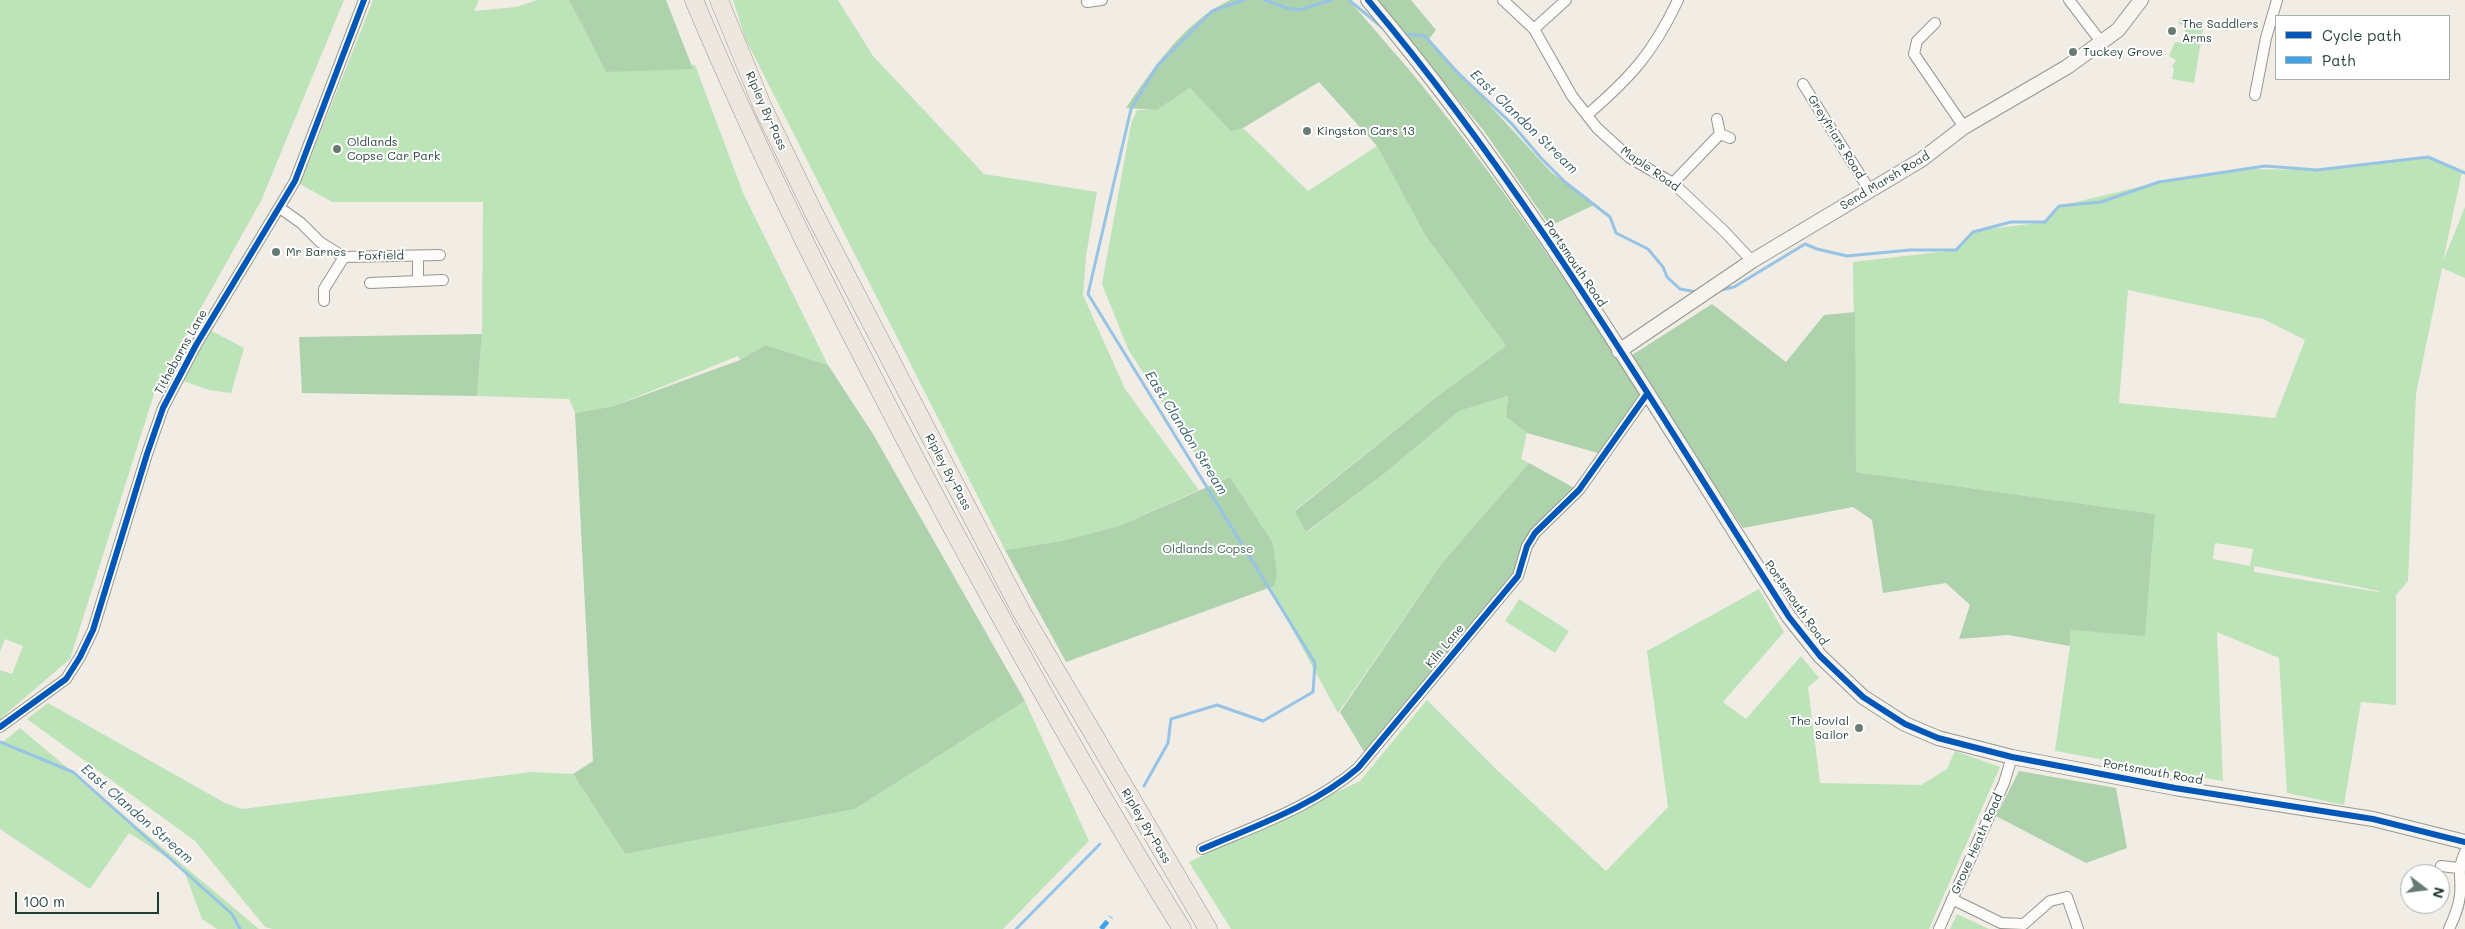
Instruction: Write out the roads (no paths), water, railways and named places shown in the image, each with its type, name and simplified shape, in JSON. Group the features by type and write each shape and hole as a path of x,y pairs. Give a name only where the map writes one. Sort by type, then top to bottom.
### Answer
{"highway":[{"name":"Ripley By-Pass","path":"694,0 746,122 796,226 901,430 1004,625 1182,929"},
{"name":"Ripley By-Pass","path":"718,0 764,110 814,213 1021,611 1208,929"}],"main road":[{"name":"Portsmouth Road","path":"1368,0 1468,128 1619,351 1789,617 1835,672 1863,697 1889,715 1921,732 1969,747 2175,788 2373,819 2465,842"},
{"name":"Send Marsh Road","path":"1619,351 1752,261 1870,191 1936,150 1964,128 2067,67 2118,30 2141,0"}],"street":[{"name":"Tithebarns Lane","path":"0,727 66,679 80,657 93,630 146,454 163,408 196,345 295,181 364,0"},
{"path":"1087,2 1102,0"},
{"name":"Maple Road","path":"1502,0 1534,29 1572,96 1597,128 1630,158 1673,183 1724,231 1752,261"},
{"path":"1534,29 1566,0"},
{"path":"1587,115 1642,63 1665,28 1678,0"},
{"path":"2069,0 2102,43"},
{"path":"2255,95 2266,38 2278,0"},
{"path":"1935,23 1917,42 1914,54 1964,128"},
{"name":"Greyfriars Road","path":"1803,84 1870,191"},
{"path":"1717,118 1720,134"},
{"path":"1673,183 1720,134"},
{"path":"1720,134 1730,138"},
{"name":"Foxfield","path":"280,208 301,223 320,242 344,257 440,256"},
{"name":"Foxfield","path":"418,256 418,281"},
{"name":"Foxfield","path":"324,301 324,289 344,257"},
{"name":"Foxfield","path":"370,282 443,280"},
{"name":"Kiln Lane","path":"1202,849 1294,808 1344,781 1358,768 1518,576 1527,546 1535,533 1579,490 1647,394"},
{"name":"Grove Heath Road","path":"1939,929 2004,783 2012,757"},
{"path":"2449,929 2460,895 2458,868 2465,852"},
{"path":"2450,867 2458,868"},
{"path":"1952,899 2001,923 2024,924 2050,901 2067,897 2078,929"}],"waterway":[{"name":"East Clandon Stream","path":"1144,786 1168,743 1171,719 1217,705 1263,721 1313,692 1315,663 1088,294 1131,109 1157,66 1212,11 1244,0"},
{"name":"East Clandon Stream","path":"1265,0 1299,10 1331,0"},
{"name":"East Clandon Stream","path":"1349,0 1383,28"},
{"name":"East Clandon Stream","path":"1400,34 1425,36 1455,70 1511,123 1541,158 1565,182 1610,217 1616,233 1648,249 1663,267 1667,277 1680,289 1697,292"},
{"name":"East Clandon Stream","path":"1717,291 1734,287 1805,244 1817,249 1847,256 1910,250 1956,250 1973,232 2011,222 2045,222 2059,206 2101,202 2159,182 2265,166 2317,170 2428,157 2465,173"},
{"name":"East Clandon Stream","path":"0,742 73,772 232,914 240,929"},
{"name":"East Clandon Stream","path":"1016,929 1100,844"}],"place":[{"name":"The Saddlers Arms","path":"2172,31"},
{"name":"Tuckey Grove","path":"2073,52"},
{"name":"Kingston Cars 13","path":"1307,131"},
{"name":"Oldlands Copse Car Park","path":"337,149"},
{"name":"Mr Barnes","path":"276,252"},
{"name":"The Jovial Sailor","path":"1859,728"}],"park label":[{"name":"Oldlands Copse","path":"1208,549"}]}
